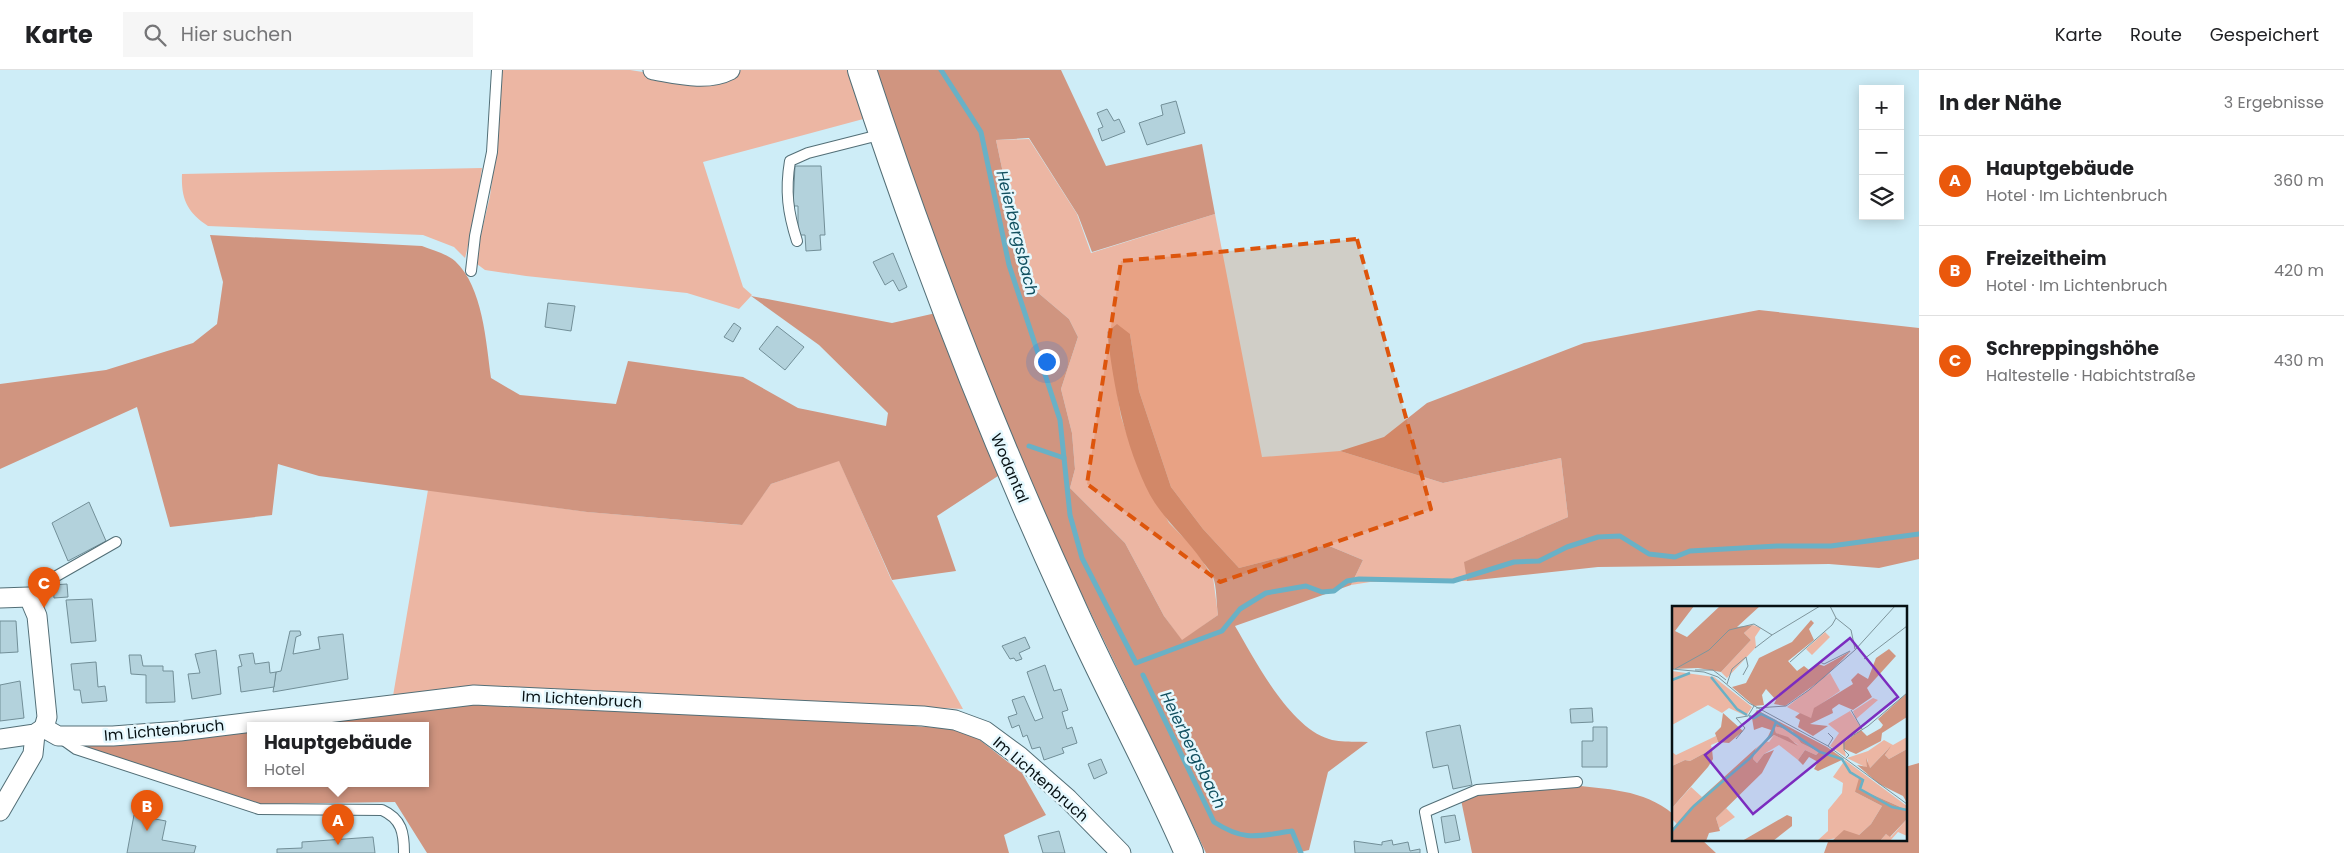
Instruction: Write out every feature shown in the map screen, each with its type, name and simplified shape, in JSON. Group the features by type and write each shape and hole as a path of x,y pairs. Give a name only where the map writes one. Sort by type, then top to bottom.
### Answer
{"main road":[{"name":"Wodantal","path":"862,70 883,134 945,305 1021,494 1068,601 1167,801 1189,853"}],"street":[{"path":"653,70 695,76 722,74 730,70"},
{"path":"0,598 29,597 37,616 46,717 46,732 0,811"},
{"name":"Im Lichtenbruch","path":"254,722 474,695 923,716 954,720 985,731 1019,756 1068,800 1121,853"},
{"name":"Im Lichtenbruch","path":"0,739 46,732 113,736 180,731 247,723"}],"lane":[{"path":"471,271 492,152 497,70"},
{"path":"797,241 788,214 787,180 790,161 808,153 883,134"},
{"path":"29,597 53,578 116,542"},
{"path":"46,732 76,749 259,809 382,810 392,814 402,826 404,853"},
{"path":"1433,853 1426,812 1478,790 1577,782"}],"highlighted area":[{"path":"1357,239 1431,509 1220,582 1087,484 1121,261"}],"shaded area":[{"path":"500,70 630,70 694,80 727,79 741,70 849,70 867,118 703,162 743,287 752,295 739,309 687,293 526,276 485,270 477,264 476,255 490,196 496,149"},
{"path":"877,70 1061,70 1106,166 1202,144 1215,214 1092,252 1078,215 1029,138 996,140 1015,230 1036,291 1069,319 1078,337 1061,389 1072,433 1075,469 1070,488 1125,543 1164,616 1182,640 1218,615 1216,590 1212,575 1208,569 1168,521 1150,495 1133,456 1121,415 1107,332 1117,324 1130,334 1139,391 1171,487 1203,529 1239,568 1327,545 1363,560 1351,585 1235,626 1274,691 1300,721 1314,732 1329,739 1368,742 1328,772 1309,850 1296,853 1206,853 1071,572 1010,433 951,284 893,126"},
{"path":"1029,139 1077,214 1091,253 1215,214 1262,457 1340,451 1443,483 1561,458 1568,517 1465,562 1467,581 1370,582 1351,585 1363,560 1327,545 1239,568 1203,529 1171,487 1139,391 1130,334 1107,332 1121,417 1137,463 1169,523 1192,546 1213,577 1218,615 1182,641 1164,616 1125,543 1070,488 1075,469 1072,433 1061,389 1078,337 1069,319 1036,291 1015,230 996,140"},
{"path":"482,168 475,218 465,258 454,247 423,235 208,226 190,210 184,198 182,183 182,174"},
{"path":"210,235 422,246 448,256 455,261 472,285 482,316 491,378 520,395 616,404 628,361 743,377 798,408 886,426 888,413 819,345 751,296 892,323 936,313 1001,474 937,516 956,571 892,580 839,461 771,484 742,525 587,512 319,476 278,464 272,515 170,527 137,407 0,469 0,384 106,370 193,343 217,324 223,282"},
{"path":"1759,310 1919,328 1919,559 1879,568 1829,564 1598,567 1467,581 1464,562 1568,517 1561,458 1443,483 1340,451 1384,437 1427,403 1584,343"},
{"path":"839,460 891,579 963,709 469,686 393,696 428,490 588,512 741,525 771,484"},
{"path":"473,701 797,717 967,730 1022,773 1046,815 1004,835 1009,853 427,853 395,802 260,804 78,745 247,728 247,787 429,787 429,722 302,722"},
{"path":"1919,763 1919,853 1824,853 1829,840 1906,840 1906,767"},
{"path":"1569,785 1610,789 1637,795 1650,799 1672,813 1672,840 1702,840 1716,853 1472,853 1461,800 1479,794"}],"building":[{"path":"1176,101 1185,133 1147,145 1139,123 1163,115 1161,105"},
{"path":"1107,109 1114,121 1119,119 1125,132 1102,141 1098,129 1103,127 1097,113"},
{"path":"795,166 821,166 825,235 820,235 821,250 806,251 805,235 798,235 798,206 793,206"},
{"path":"893,253 907,287 899,291 893,280 885,285 873,262"},
{"path":"548,303 575,306 571,331 545,327"},
{"path":"734,323 741,328 733,342 724,337"},
{"path":"777,326 804,347 785,370 759,349"},
{"path":"89,502 106,541 68,561 52,523"},
{"path":"67,584 68,597 54,598 53,585"},
{"path":"92,599 96,641 71,643 66,600"},
{"path":"0,621 16,621 18,652 0,653"},
{"path":"290,631 300,631 301,635 296,637 293,654 320,649 318,637 343,634 348,679 273,692 276,672 281,671"},
{"path":"1025,637 1030,648 1019,653 1022,659 1016,661 1014,658 1010,659 1002,646"},
{"path":"216,650 221,694 192,699 188,674 200,673 195,654"},
{"path":"253,653 255,664 269,662 270,673 276,672 274,687 241,692 238,667 242,666 239,655"},
{"path":"129,655 141,655 143,666 163,666 163,671 173,671 175,702 146,703 146,675 131,674"},
{"path":"96,662 98,687 105,686 107,701 82,703 80,690 74,690 71,664"},
{"path":"1045,665 1054,691 1061,689 1068,710 1062,712 1067,729 1072,727 1077,743 1062,748 1064,753 1044,760 1040,747 1032,749 1027,735 1023,737 1019,725 1012,728 1008,717 1017,714 1012,700 1024,696 1035,721 1043,718 1027,672"},
{"path":"20,681 24,718 0,721 0,685"},
{"path":"1592,708 1593,722 1571,723 1570,709"},
{"path":"1460,725 1472,785 1453,789 1448,765 1433,768 1426,732"},
{"path":"1593,727 1607,727 1607,767 1582,767 1582,741 1593,741"},
{"path":"1101,759 1107,773 1094,779 1088,764"},
{"path":"134,815 166,821 162,840 196,846 194,853 127,853"},
{"path":"1455,815 1460,840 1445,843 1441,817"},
{"path":"1059,831 1065,853 1043,853 1038,836"},
{"path":"373,837 375,853 277,853 277,849 302,848 302,842"},
{"path":"1392,840 1393,845 1408,842 1410,851 1420,849 1420,853 1355,853 1354,841 1382,845 1382,842"}],"waterway":[{"path":"941,70 981,132 1009,265 1060,420 1070,515 1082,558 1136,663 1222,631 1240,609 1266,593 1306,586 1322,592 1334,591 1347,581 1359,579 1453,581 1514,562 1539,561 1567,547 1598,537 1620,536 1649,554 1675,557 1690,551 1777,546 1831,546 1919,534"},
{"path":"1029,446 1064,458"},
{"name":"Heierbergsbach","path":"1143,675 1214,822 1234,833 1243,835 1261,836 1292,831 1301,853"}],"place":[{"name":"Schreppingshöhe","path":"44,608"},
{"name":"Freizeitheim","path":"147,831"},
{"name":"Hauptgebäude","path":"338,845"}]}
